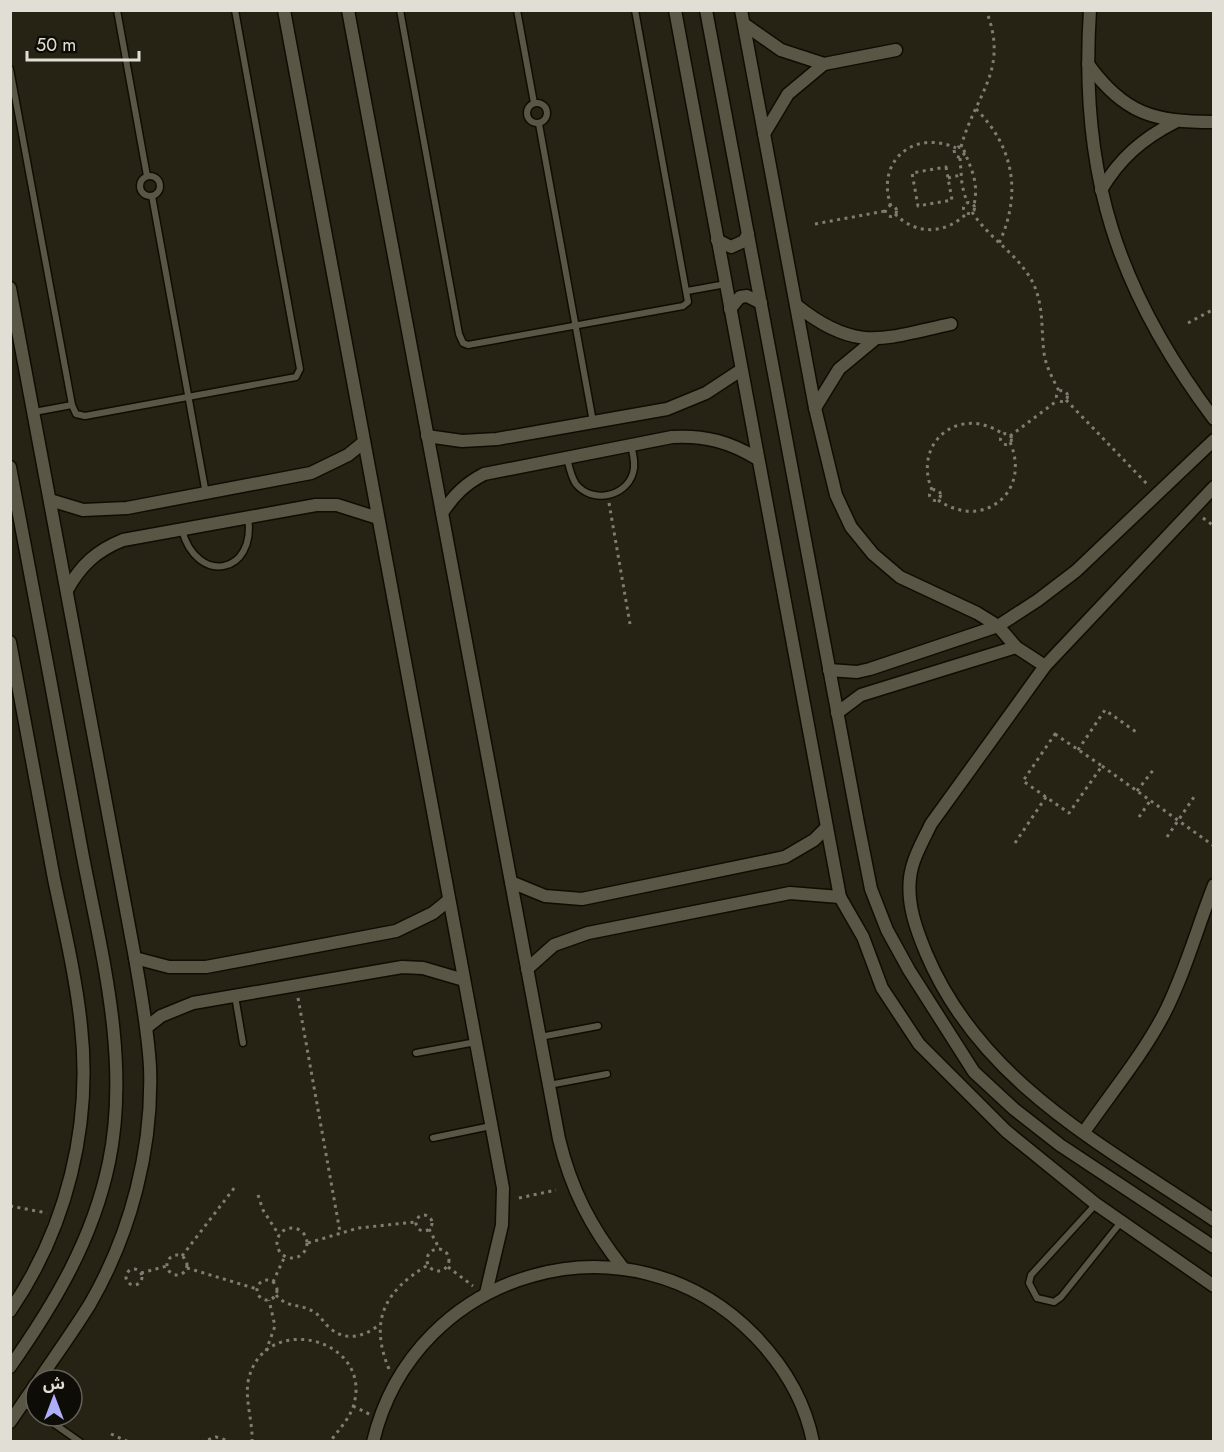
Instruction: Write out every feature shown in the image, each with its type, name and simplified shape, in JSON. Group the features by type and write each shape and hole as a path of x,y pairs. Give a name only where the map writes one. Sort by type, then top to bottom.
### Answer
{"street":[{"path":"284,10 502,1188 502,1225 485,1294"},
{"path":"348,10 559,1139 572,1186 600,1240 624,1268"},
{"path":"675,10 840,897 863,938 882,988 919,1044 1006,1131 1096,1204 1214,1286"},
{"path":"706,10 871,889 887,930 909,970 974,1072 1014,1109 1060,1145 1214,1247"},
{"path":"741,10 815,408 836,495 851,527 873,554 900,577 977,613 998,626 1016,647 1045,666"},
{"path":"1089,10 1088,107 1101,190 1112,234 1146,316 1168,355 1214,419"},
{"path":"744,24 781,50 824,64"},
{"path":"764,134 788,94 824,64 896,50"},
{"path":"1088,64 1104,86 1125,103 1149,115 1175,122 1214,122"},
{"path":"1101,190 1114,168 1132,149 1152,133 1175,122"},
{"path":"717,240 730,247 738,246 748,234"},
{"path":"10,288 135,958 147,1027 150,1068 148,1117 142,1166 129,1216 109,1266 90,1304 47,1368"},
{"path":"730,309 740,297 747,296 760,303"},
{"path":"796,304 832,329 874,340 951,324"},
{"path":"815,408 839,369 874,340"},
{"path":"427,436 479,441 667,409 687,402 741,370"},
{"path":"442,513 452,497 467,483 484,474 631,445 695,436 717,439 739,447 758,459"},
{"path":"829,670 856,672 870,669 998,626 1076,571 1214,440"},
{"path":"50,500 66,506 101,511 206,494 311,473 348,455 364,442"},
{"path":"10,467 102,963 117,1069 115,1115 109,1160 98,1205 62,1290 10,1368"},
{"path":"1214,487 1045,666 931,824 917,851 910,877 910,906 933,970 975,1037 1001,1067 1030,1093 1084,1132 1214,1220"},
{"path":"67,590 76,573 105,547 123,540 316,504 337,505 378,518"},
{"path":"10,642 81,1025 82,1108 78,1145 59,1216 32,1276 10,1311"},
{"path":"837,713 861,695 1016,647"},
{"path":"511,882 545,896 582,899 784,857 814,840 826,828"},
{"path":"1084,1132 1146,1044 1164,1014 1194,942 1214,885"},
{"path":"527,969 554,945 588,933 790,893 840,897"},
{"path":"135,958 169,967 206,967 396,931 433,913 449,900"},
{"path":"147,1027 176,1008 402,967 423,968 464,980"},
{"path":"373,1442 378,1419 395,1382 418,1348 440,1326 485,1294 514,1280 550,1270 587,1266 624,1268 666,1278 705,1296 741,1321 771,1352 794,1388 813,1442"},
{"path":"10,1422 23,1403"}],"lane":[{"path":"117,10 147,176"},
{"path":"10,69 72,405 76,414 85,416 296,377 300,372 235,10"},
{"path":"400,10 460,339 463,343 472,345 683,306 688,302 635,10"},
{"path":"517,10 534,103"},
{"path":"534,103 540,103 548,111 547,117 539,124 529,120 527,116 530,106 534,103"},
{"path":"539,124 593,422"},
{"path":"147,176 153,176 160,184 157,194 152,196 147,196 140,188 143,178 147,176"},
{"path":"152,196 206,494"},
{"path":"687,291 726,284"},
{"path":"34,412 72,405"},
{"path":"567,457 576,483 584,492 595,496 607,496 619,492 628,483 633,472 631,445"},
{"path":"182,530 192,555 202,563 216,566 230,564 241,556 249,544 248,517"},
{"path":"234,996 243,1043"},
{"path":"540,1037 598,1026"},
{"path":"416,1053 476,1042"},
{"path":"548,1085 607,1074"},
{"path":"433,1138 491,1126"},
{"path":"1096,1204 1031,1275 1029,1283 1037,1298 1054,1302 1061,1297 1121,1222"},
{"path":"60,1428 80,1442"}],"path":[{"path":"961,147 987,86 994,62 992,29 986,10"},
{"path":"976,109 999,137 1012,172 1012,208 999,243"},
{"path":"961,147 928,142 910,147 895,160 888,177 888,197 891,206 896,209 896,214 909,225 927,230 945,228 972,212"},
{"path":"961,147 976,178 972,212"},
{"path":"956,148 955,155 960,158"},
{"path":"965,153 960,158 960,175 967,203 964,206 967,213"},
{"path":"946,167 948,178 952,200 918,206 912,173 946,167"},
{"path":"948,178 960,175"},
{"path":"967,203 974,205"},
{"path":"815,224 885,211 891,206"},
{"path":"885,211 888,216 896,214"},
{"path":"972,212 999,243 1013,255 1034,286 1044,321 1046,360 1059,391"},
{"path":"1188,323 1214,309"},
{"path":"1058,400 1056,395 1059,391"},
{"path":"1059,391 1066,393 1066,400 1156,493"},
{"path":"1010,436 1058,400 1066,400"},
{"path":"974,422 1010,436 1016,465 1015,477 1003,498 988,508 971,512 959,511 938,500 931,499 932,490 928,480 927,459 931,449 944,432 963,423 974,422"},
{"path":"1003,434 1001,442 1010,442"},
{"path":"932,490 939,491 938,500"},
{"path":"607,496 630,624"},
{"path":"1078,750 1105,710 1139,734"},
{"path":"1101,766 1069,813 1023,781 1055,734 1137,791 1214,846"},
{"path":"1137,791 1154,769"},
{"path":"1015,843 1046,797"},
{"path":"1167,837 1194,797"},
{"path":"1139,817 1150,801"},
{"path":"296,985 340,1232"},
{"path":"183,1256 216,1209 235,1188"},
{"path":"519,1198 556,1190"},
{"path":"258,1196 262,1210 279,1235"},
{"path":"10,1206 59,1216"},
{"path":"416,1222 420,1216 427,1216 432,1222 429,1228"},
{"path":"285,1256 300,1256 308,1243 340,1232 378,1224 416,1222"},
{"path":"416,1222 419,1229 429,1228"},
{"path":"285,1256 277,1243 279,1235 285,1229 292,1227 300,1229 306,1235 308,1243"},
{"path":"429,1228 440,1249 449,1256 448,1267"},
{"path":"395,1382 380,1346 379,1325 386,1304 397,1288 428,1265 429,1254 440,1249"},
{"path":"183,1256 171,1256 167,1266 169,1272 179,1275 188,1268"},
{"path":"183,1256 188,1268"},
{"path":"273,1282 285,1256"},
{"path":"428,1265 437,1272 448,1267"},
{"path":"141,1273 139,1284 128,1282 129,1271 133,1269 141,1273 167,1266"},
{"path":"448,1267 485,1294"},
{"path":"188,1268 257,1289"},
{"path":"257,1289 263,1281 273,1282"},
{"path":"273,1282 276,1285 276,1295 288,1306 316,1313 332,1330 344,1336 356,1337 369,1333 379,1325"},
{"path":"257,1289 259,1295 269,1300"},
{"path":"269,1300 276,1295"},
{"path":"252,1442 248,1382 254,1366 265,1352 275,1326 269,1300"},
{"path":"265,1352 279,1343 296,1338 314,1339 330,1346 343,1357 352,1372 356,1389 354,1406 346,1422 330,1442"},
{"path":"354,1406 378,1419"},
{"path":"111,1434 129,1442"},
{"path":"201,1442 216,1437 232,1442"}]}
